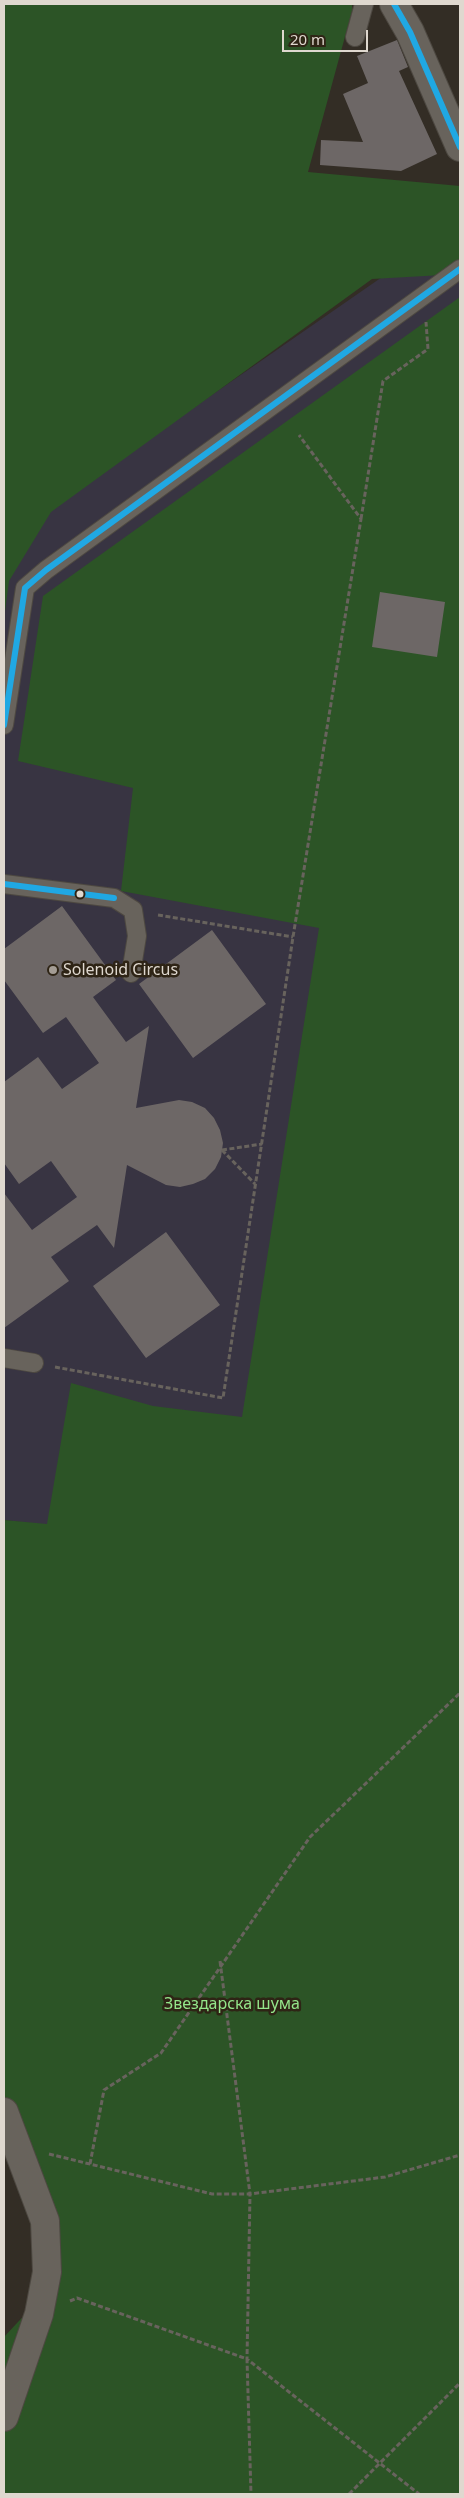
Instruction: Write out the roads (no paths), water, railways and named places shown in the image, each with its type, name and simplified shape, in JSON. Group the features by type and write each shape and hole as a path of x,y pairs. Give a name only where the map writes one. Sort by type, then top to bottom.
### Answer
{"street":[{"path":"394,4 410,32 460,147"},
{"path":"4,2112 42,2213 46,2229 47,2272 39,2314 4,2418"}],"lane":[{"path":"355,37 364,4"},
{"path":"4,725 26,588 54,564 460,269"},
{"path":"4,884 114,898 133,910 137,936 131,973"},
{"path":"4,1358 34,1363"}],"place":[{"name":"Solenoid Circus","path":"53,970"}],"park label":[{"name":"Звездарска шума","path":"232,2004"}]}
